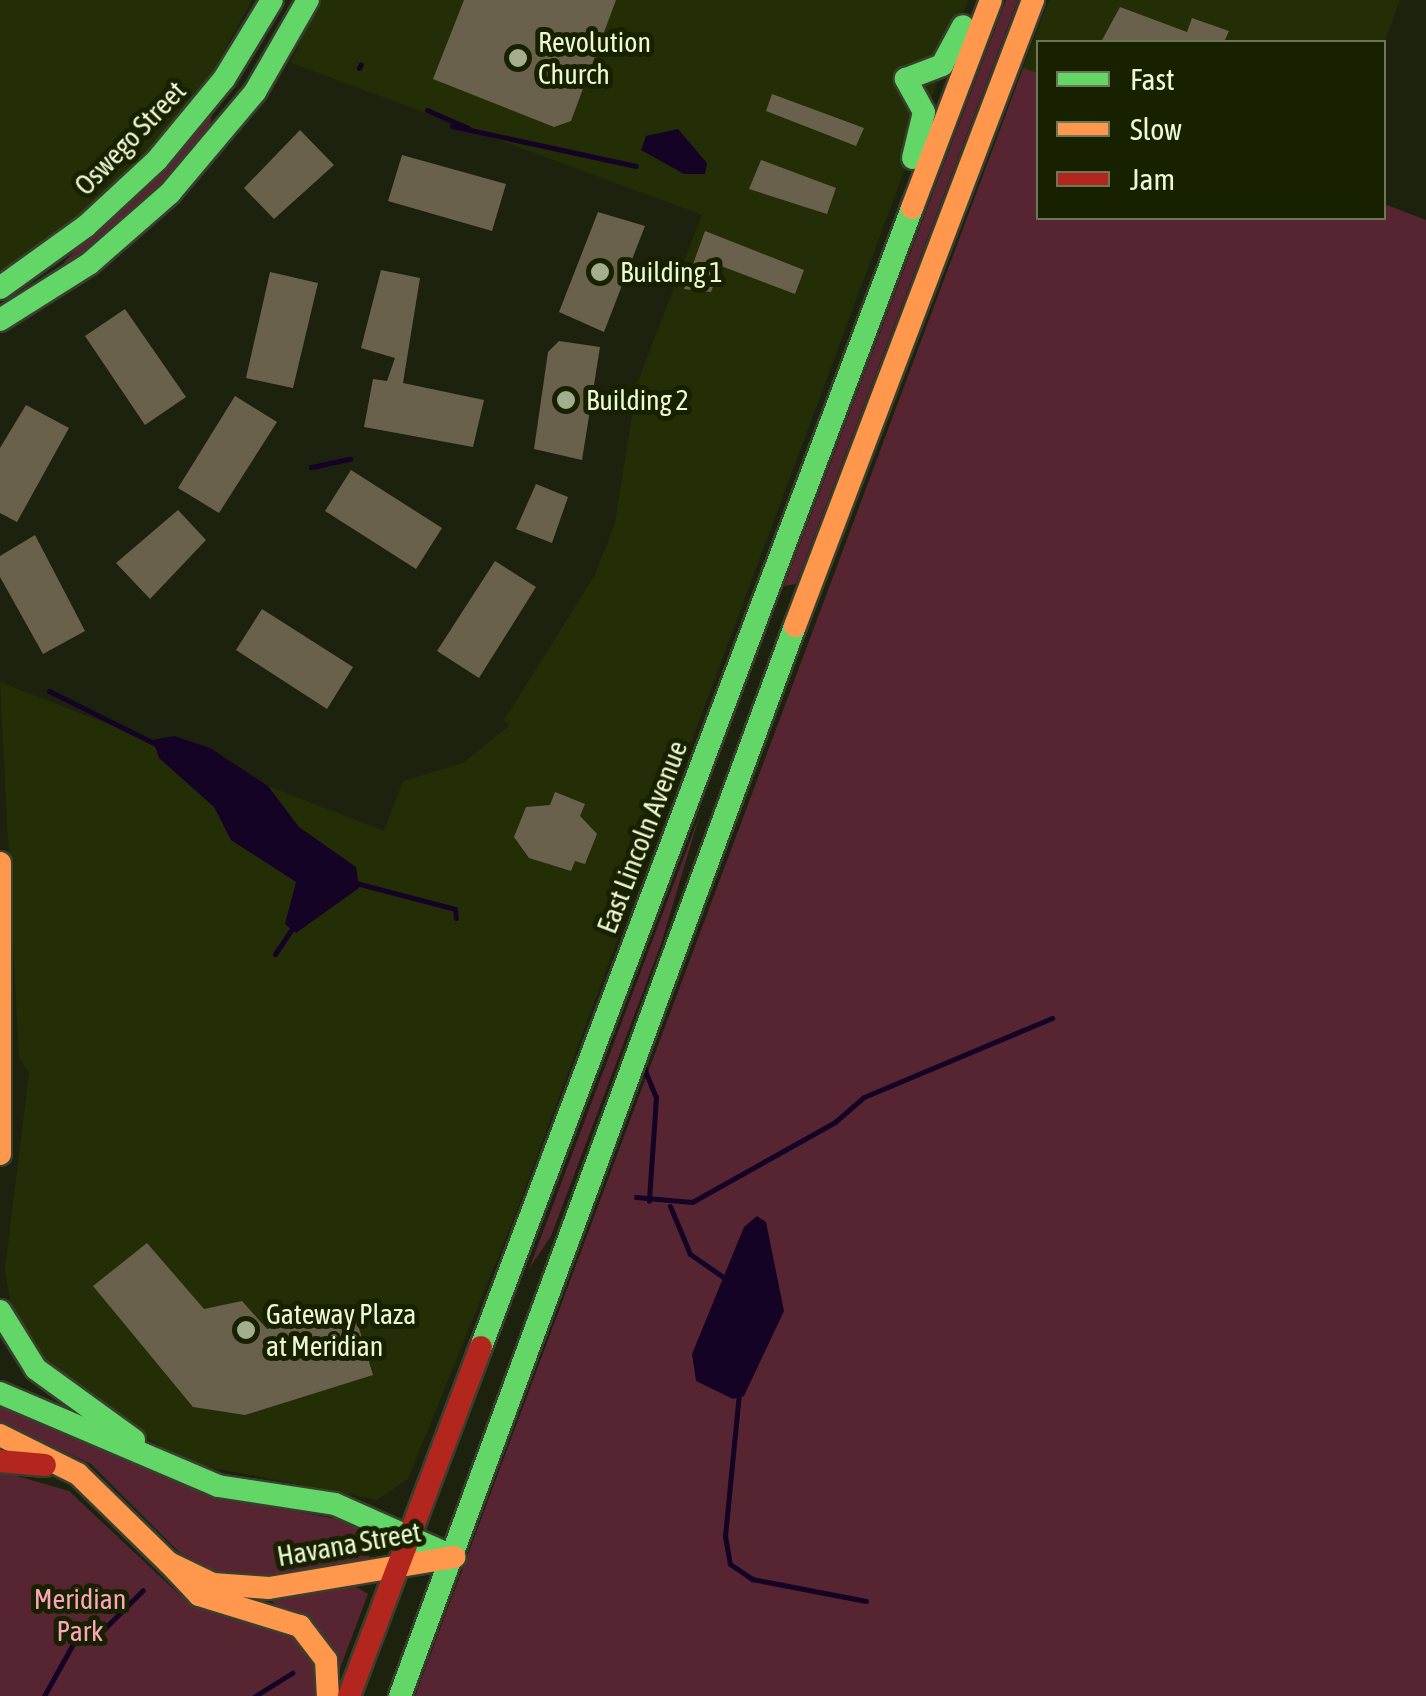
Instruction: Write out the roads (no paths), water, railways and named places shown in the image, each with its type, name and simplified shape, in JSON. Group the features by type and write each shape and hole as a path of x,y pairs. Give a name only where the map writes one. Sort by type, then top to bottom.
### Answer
{"main road":[{"name":"Oswego Street","path":"0,288 86,226 157,160 224,79 272,0"},
{"path":"0,320 122,237 221,136 294,28 308,0"},
{"path":"874,307 874,263 923,132 922,105 906,78 948,58 973,0"},
{"name":"East Lincoln Avenue","path":"349,1696 991,0"},
{"path":"400,1696 454,1556 569,1224 1034,0"},
{"path":"0,864 0,1154"},
{"path":"0,1311 36,1369 149,1453"},
{"name":"Havana Street","path":"0,1393 149,1453 218,1486 335,1504 454,1556"},
{"name":"Havana Street","path":"0,1434 78,1474 168,1563 202,1581 250,1589 454,1556"},
{"path":"0,1461 78,1474"},
{"path":"168,1563 199,1595 266,1609 300,1626 326,1660 328,1696"}],"waterway":[{"path":"359,68 361,64"},
{"path":"427,110 468,128"},
{"path":"452,126 636,166"},
{"path":"311,467 350,459"},
{"path":"49,691 156,744"},
{"path":"356,883 455,909 456,918"},
{"path":"275,954 293,927"},
{"path":"636,1197 692,1202 835,1122 864,1097 1052,1018"},
{"path":"644,1068 656,1097 649,1201"},
{"path":"670,1206 690,1254 726,1279"},
{"path":"739,1393 725,1536 730,1564 752,1579 866,1601"},
{"path":"44,1696 74,1642 94,1639 143,1590"},
{"path":"255,1696 292,1673"}],"place":[{"name":"Revolution Church","path":"518,58"},
{"name":"Building 1","path":"600,272"},
{"name":"Building 2","path":"566,400"},
{"name":"Gateway Plaza at Meridian","path":"246,1330"}],"park label":[{"name":"Meridian Park","path":"80,1615"}]}
